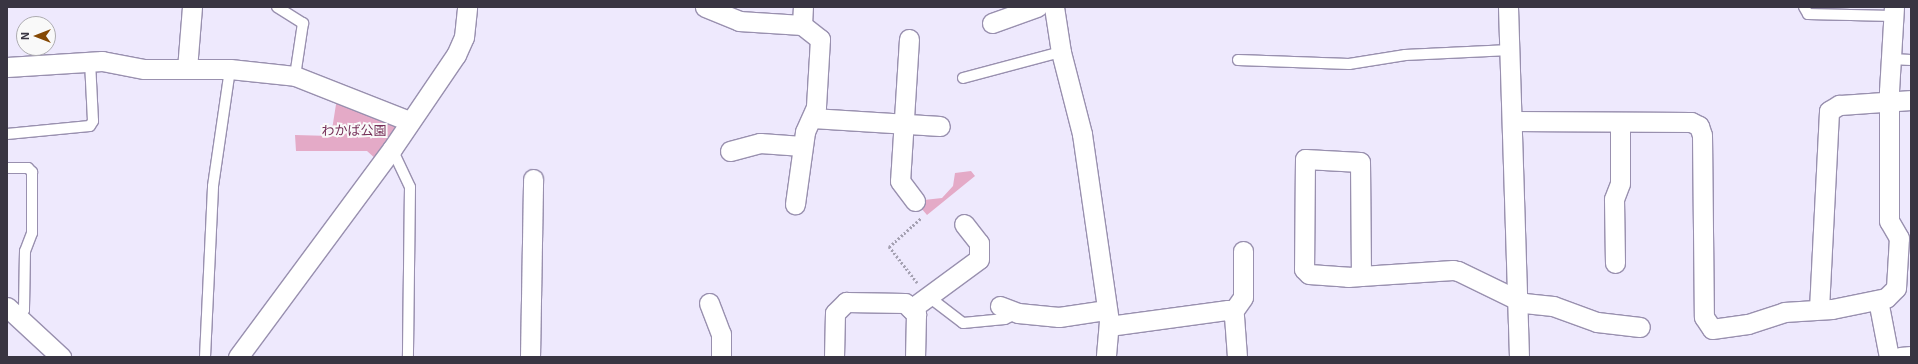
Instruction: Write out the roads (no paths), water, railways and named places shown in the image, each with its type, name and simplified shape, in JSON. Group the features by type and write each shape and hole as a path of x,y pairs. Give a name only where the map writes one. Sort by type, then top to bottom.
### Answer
{"street":[{"path":"188,69 192,7"},
{"path":"238,357 392,150 409,121 461,46 467,7"},
{"path":"705,7 739,21 803,16 817,34 821,42 816,107 802,146 795,204"},
{"path":"992,23 1037,7"},
{"path":"1054,7 1061,52 1081,127 1108,318 1106,357"},
{"path":"1508,7 1519,357"},
{"path":"1512,121 1692,122 1701,130 1704,312 1708,327 1716,330 1784,312 1819,309 1878,300 1891,296 1896,288 1898,234 1889,221 1891,59 1894,12"},
{"path":"909,39 900,181 920,207"},
{"path":"7,67 90,61 144,69 230,69 294,76 409,121"},
{"path":"1819,309 1829,111 1839,105 1911,100"},
{"path":"812,118 940,126"},
{"path":"1615,263 1614,199 1620,183 1620,122"},
{"path":"730,150 760,143 802,146"},
{"path":"1361,276 1360,162 1305,159 1304,269 1309,274 1361,276 1458,271 1518,298 1524,303 1560,308 1583,319 1640,327"},
{"path":"530,357 533,179"},
{"path":"911,309 979,259 979,243 964,224"},
{"path":"1237,357 1232,313 1243,297 1243,251"},
{"path":"1878,300 1889,357"},
{"path":"834,357 835,313 846,302 905,303 916,314 915,357"},
{"path":"709,303 721,334 721,357"},
{"path":"1000,306 1018,313 1069,318 1108,318 1224,310 1232,313"},
{"path":"13,312 61,357"},
{"path":"1900,357 1911,356"}],"lane":[{"path":"276,7 303,23 294,76"},
{"path":"1804,7 1808,14 1894,12"},
{"path":"1238,60 1349,64 1405,55 1510,50"},
{"path":"963,78 1061,52"},
{"path":"1891,59 1911,60"},
{"path":"7,134 90,126 93,121 90,61"},
{"path":"205,357 213,186 230,69"},
{"path":"392,150 410,187 408,357"},
{"path":"7,168 28,168 32,172 32,233 25,251 24,310 13,312"},
{"path":"928,297 963,323 1005,319 1018,313"}],"park label":[{"name":"わかば公園","path":"354,130"}]}
